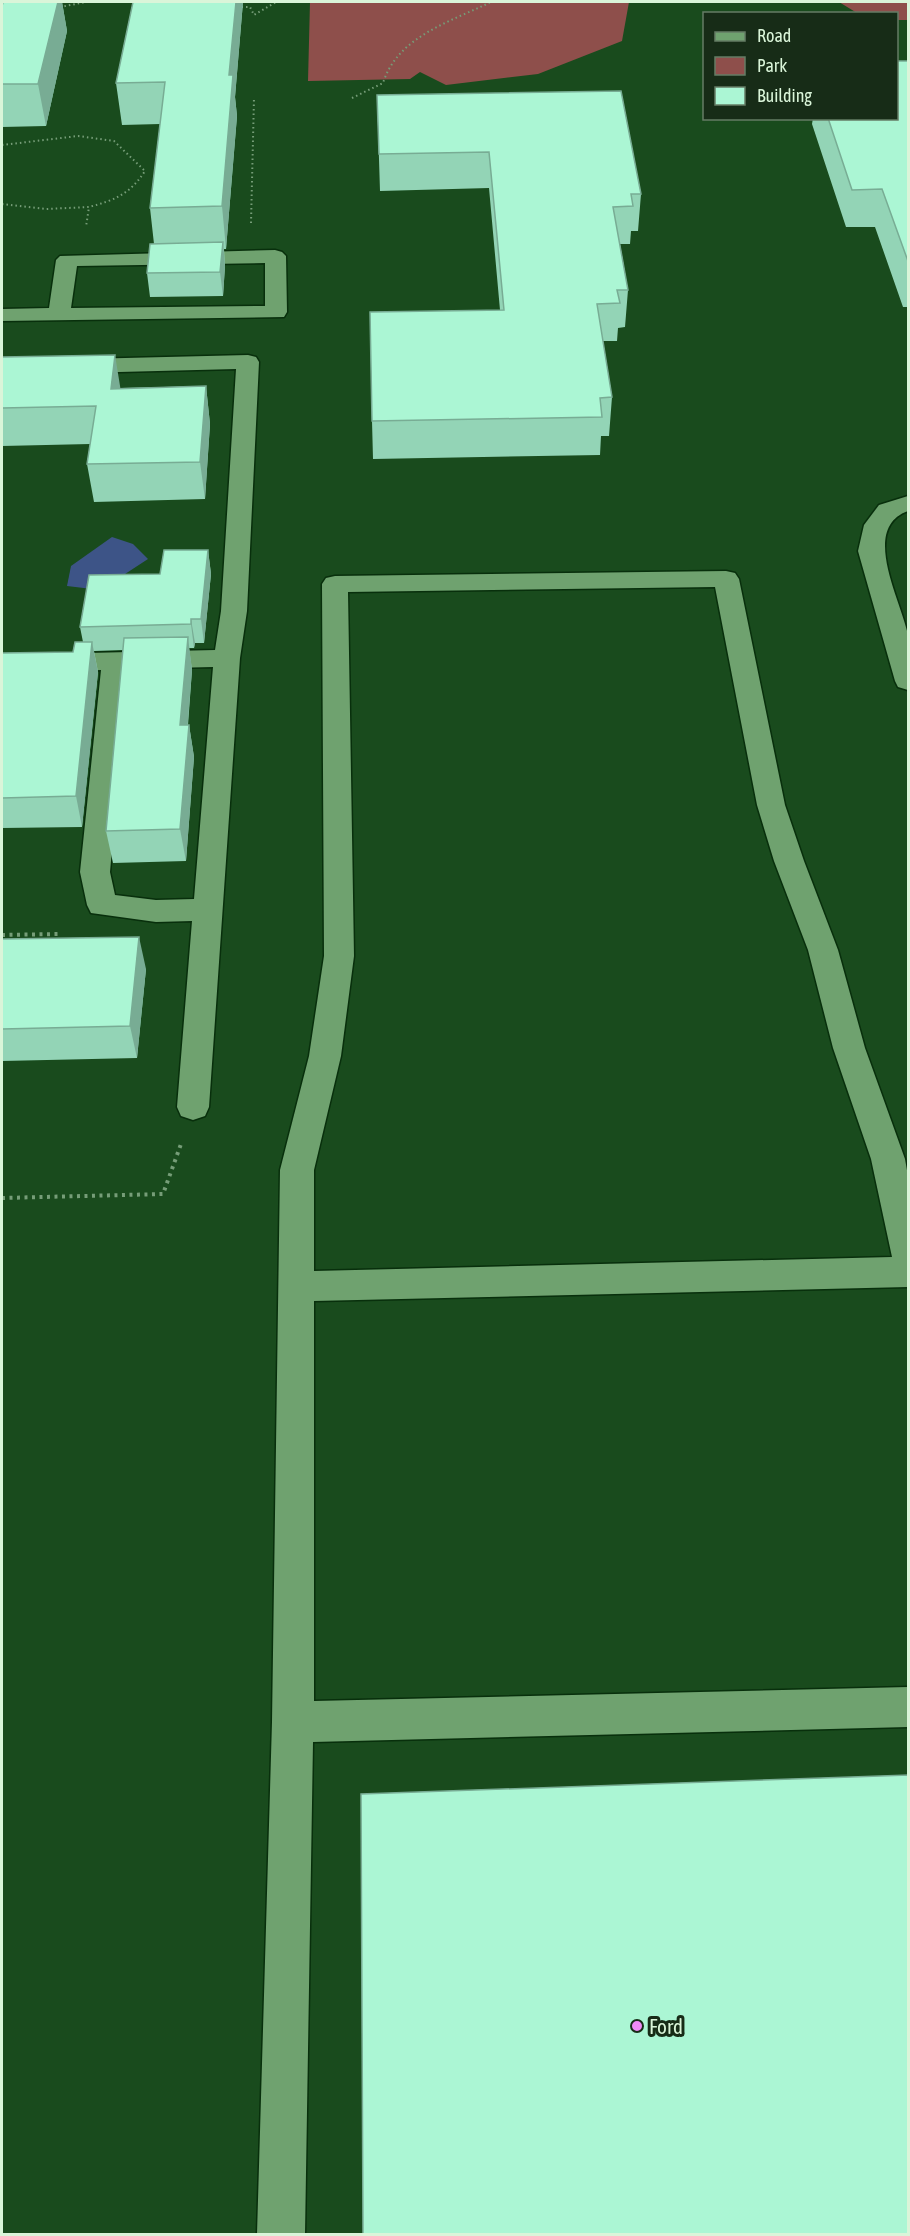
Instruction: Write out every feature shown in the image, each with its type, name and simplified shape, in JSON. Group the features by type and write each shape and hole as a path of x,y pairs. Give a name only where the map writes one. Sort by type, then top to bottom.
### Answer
{"street":[{"path":"2,315 59,315 276,312 275,256 67,260 59,315"},
{"path":"2,368 248,362 234,611 227,658 194,1107"},
{"path":"909,503 888,510 876,525 871,551 909,681"},
{"path":"281,2235 293,1722 297,1170 325,1056 339,956 335,584 726,579 771,805 789,861 823,950 849,1048 888,1160 909,1255"},
{"path":"2,664 227,658"},
{"path":"115,661 95,873 102,905 156,911 207,909"},
{"path":"296,1286 909,1272"},
{"path":"293,1722 909,1707"}],"path":[{"path":"57,7 86,2"},
{"path":"238,7 250,7 254,15 276,2"},
{"path":"352,98 383,83 388,68 412,40 491,2"},
{"path":"250,256 254,98"},
{"path":"2,145 78,136 114,141 145,171 132,191 116,200 89,207 46,209 2,204"},
{"path":"81,260 89,207"},
{"path":"2,935 59,934"},
{"path":"2,1198 164,1194 194,1107"}],"green space":[{"path":"310,2 629,2 622,41 538,74 446,85 420,72 410,79 308,81"},
{"path":"839,2 908,2 908,20 898,20 898,12 855,12"}],"water":[{"path":"112,537 133,544 148,559 122,576 92,589 67,586 71,566"}],"building":[{"path":"3,2 58,2 38,84 2,84"},
{"path":"133,2 236,2 229,75 233,75 222,206 150,208 165,82 116,83"},
{"path":"898,61 909,61 909,264 882,189 852,190 829,120 898,120"},
{"path":"621,91 641,194 631,194 633,206 613,207 628,290 617,290 620,303 597,304 612,397 600,398 602,417 372,421 370,312 504,310 489,152 379,154 377,95"},
{"path":"223,242 220,272 147,273 150,244"},
{"path":"115,355 111,389 206,386 200,462 87,464 96,406 2,408 2,357"},
{"path":"164,550 208,550 201,619 191,619 191,624 80,627 89,575 160,574"},
{"path":"188,637 180,725 189,725 180,829 106,831 124,638"},
{"path":"75,642 92,642 76,796 2,798 2,653 73,652"},
{"path":"139,937 130,1026 2,1029 2,939"},
{"name":"Ford","path":"909,1775 909,2235 363,2235 361,1794"}],"place":[{"name":"Ford","path":"637,2026"}]}
